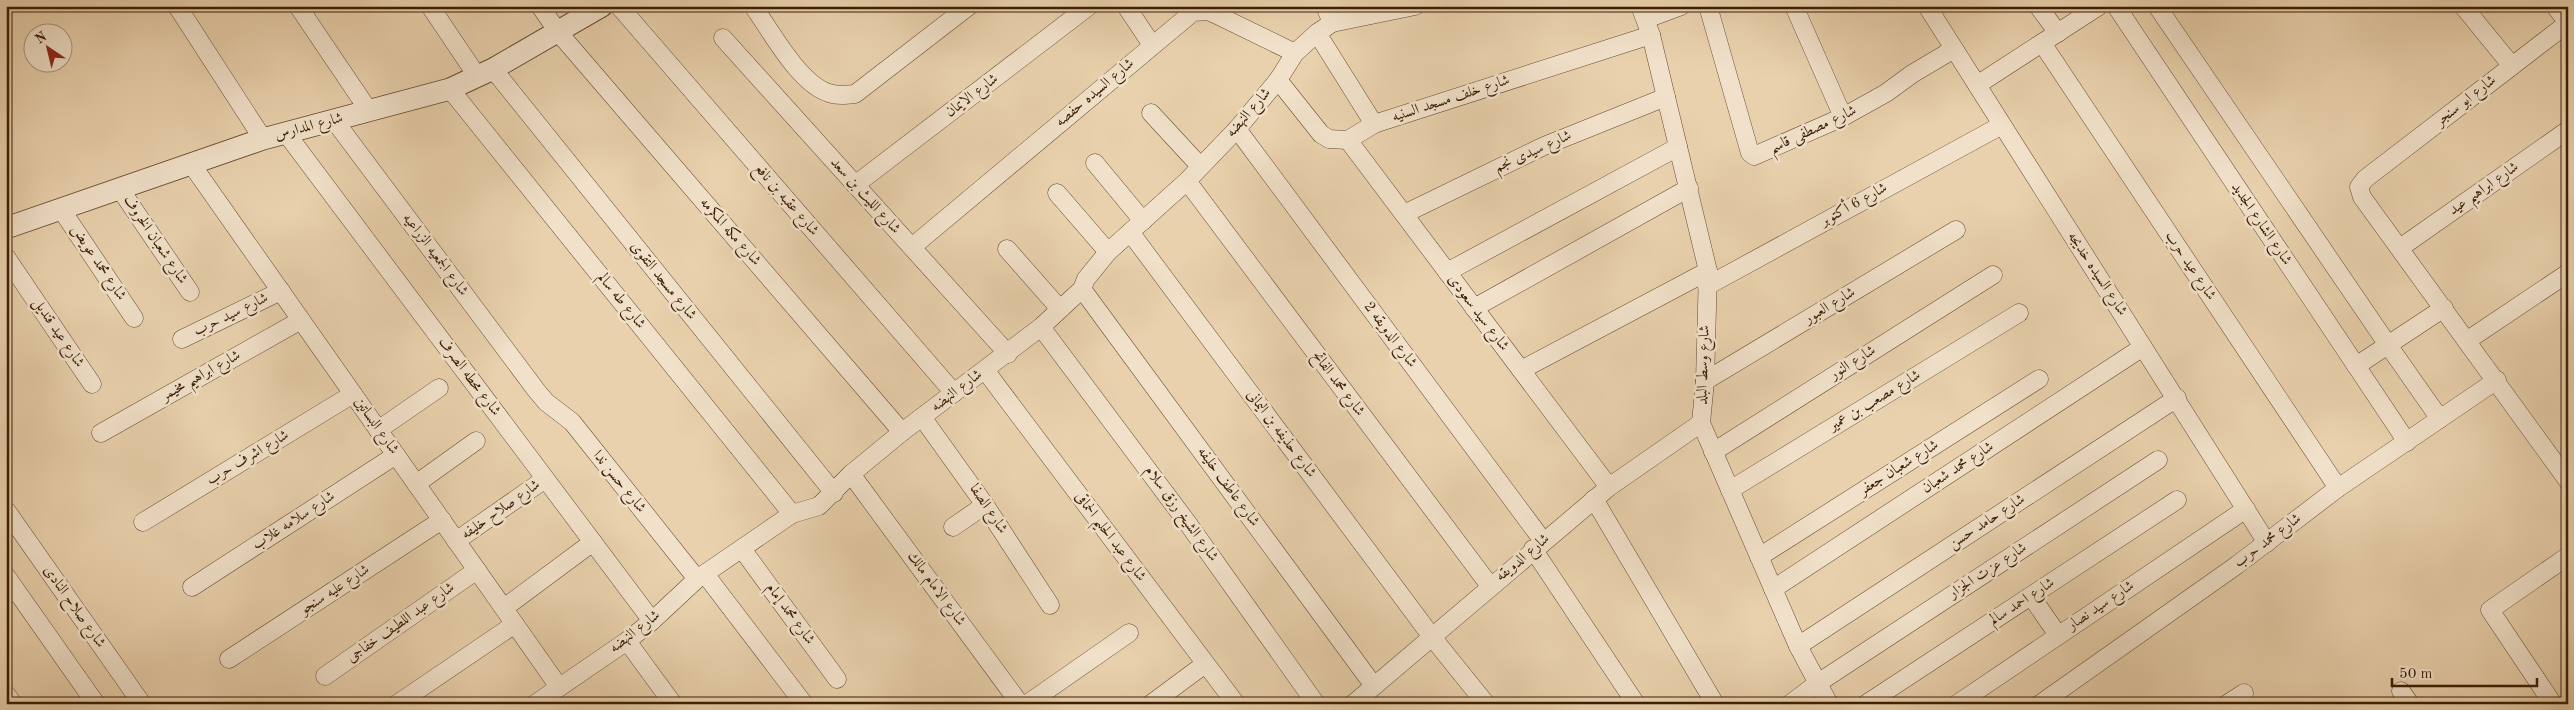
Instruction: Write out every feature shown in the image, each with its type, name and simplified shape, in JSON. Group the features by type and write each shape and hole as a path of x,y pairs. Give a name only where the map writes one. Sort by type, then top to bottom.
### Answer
{"street":[{"path":"177,6 262,139"},
{"path":"298,6 369,111"},
{"name":"شارع مسجد التقوى","path":"430,6 834,493"},
{"name":"شارع مكه المكرمه","path":"540,6 558,32 902,432"},
{"name":"شارع المدارس","path":"6,228 192,165 262,139 450,88 485,72 602,6"},
{"name":"شارع عقبه بن نافع","path":"619,6 954,393"},
{"path":"753,6 802,75 828,94 842,96 856,94 969,6"},
{"name":"شارع الايمان","path":"855,185 1089,6"},
{"path":"1126,6 1152,45"},
{"path":"1325,6 1332,23 1415,6"},
{"name":"شارع خلف مسجد السنيه","path":"1348,140 1374,124 1681,6"},
{"name":"شارع مصطفى قاسم","path":"1708,6 1751,155 1758,156 1843,117 1886,93 1912,74 1954,49"},
{"path":"1794,6 1843,117"},
{"name":"شارع السيده خديجه","path":"1926,6 2177,398 2267,543"},
{"path":"2038,6 2058,33"},
{"path":"1977,85 2100,6"},
{"name":"شارع الشارع الجديد","path":"2116,6 2407,442"},
{"path":"2157,6 2388,346 2440,419"},
{"path":"2463,6 2512,66"},
{"path":"2555,6 2568,23"},
{"name":"شارع السيده حفصه","path":"912,247 1193,12 1208,11 1295,53"},
{"name":"شارع وسط البلد","path":"1645,20 1689,188 1707,278 1705,381 1701,423 1798,646 1830,704"},
{"name":"شارع النهضه","path":"535,704 652,622 701,577 792,514 819,506 851,474 902,432 1008,354 1041,327 1059,308 1082,289 1086,279 1108,252 1187,181 1237,129 1278,80 1295,53 1317,33 1332,23"},
{"name":"شارع ابو سنجر","path":"2400,248 2362,197 2359,187 2365,179 2568,23"},
{"path":"1317,33 1374,124"},
{"name":"شارع الليث بن سعد","path":"722,38 1008,354"},
{"name":"شارع عيد حرب","path":"2042,43 2338,488"},
{"path":"1278,80 1321,134 1338,141 1348,140"},
{"name":"شارع طه سالم","path":"450,88 792,514"},
{"name":"شارع سيدى نجم","path":"1404,214 1544,146 1666,97"},
{"path":"1151,113 1200,166"},
{"name":"شارع الجمعيه الزراعيه","path":"334,120 536,390"},
{"name":"شارع 6 أكتوبر","path":"1521,370 1707,278 2002,125"},
{"name":"شارع الدويقه 2","path":"1237,129 1538,545 1636,704"},
{"name":"شارع ابراهيم عيد","path":"2400,248 2568,130"},
{"name":"شارع محطه الصرف","path":"286,133 652,622"},
{"name":"شارع سيد سعودى","path":"1348,140 1609,487"},
{"path":"1447,272 1678,147"},
{"name":"شارع حذيفه بن اليمانى","path":"1095,163 1137,226 1432,636 1486,704"},
{"name":"شارع البساتين","path":"192,165 559,687"},
{"name":"شارع محمد الفاتح","path":"1187,181 1490,586"},
{"path":"1474,308 1689,188"},
{"name":"شارع شعبان الخروف","path":"120,189 190,292"},
{"path":"1057,193 1108,252"},
{"name":"شارع محمد عويض","path":"61,209 134,318"},
{"name":"شارع العبور","path":"1705,381 1956,230"},
{"path":"2400,248 2568,481"},
{"path":"1007,249 1059,308"},
{"name":"شارع عيد قنديل","path":"6,257 92,384"},
{"path":"2468,340 2568,273"},
{"name":"شارع النور","path":"1713,452 1993,275"},
{"name":"شارع عاطف خليفه","path":"1082,289 1374,686"},
{"name":"شارع سيد حرب","path":"182,339 281,291"},
{"path":"2356,366 2444,308"},
{"name":"شارع مصعب بن عمير","path":"1730,490 2019,313"},
{"name":"شارع ابراهيم مخيمر","path":"101,433 302,320"},
{"name":"شارع الشيخ رزق سلام","path":"1041,327 1189,524 1316,704"},
{"name":"شارع محمد شعبان","path":"1773,589 2143,347"},
{"name":"شارع عبد الحليم الحماقى","path":"984,370 1236,704"},
{"name":"شارع شعبان جعفر","path":"1759,557 2039,379"},
{"name":"شارع محمد حرب","path":"2040,704 2267,543 2338,488 2497,380"},
{"path":"378,430 439,388"},
{"name":"شارع حسن ندا","path":"536,390 546,402 572,422 804,704"},
{"name":"شارع اشرف حرب","path":"143,522 353,394"},
{"name":"شارع حامد حسن","path":"1798,646 2177,398"},
{"name":"شارع الصفا","path":"922,417 985,505 1050,605"},
{"name":"شارع الدويقه","path":"1353,704 1594,499 1701,423"},
{"path":"416,484 476,441"},
{"name":"شارع سلامه غلاب","path":"192,587 396,455"},
{"name":"شارع عزت الجزار","path":"1790,704 1818,683 2158,460"},
{"name":"شارع الامام مالك","path":"851,474 1020,704"},
{"name":"شارع صلاح خليفه","path":"456,541 545,479"},
{"path":"1594,499 1714,704"},
{"name":"شارع احمد سالم","path":"1866,704 2177,500"},
{"path":"953,527 985,505"},
{"name":"شارع سيد نصار","path":"1956,704 2246,509"},
{"name":"شارع صلاح النادى","path":"6,510 142,704"},
{"name":"شارع عليه سنجو","path":"229,659 442,520"},
{"path":"504,608 593,542"},
{"name":"شارع محمد إمام","path":"742,549 837,679"},
{"path":"2553,704 2491,613 2492,607 2568,556"},
{"name":"شارع عبد اللطيف خفاجى","path":"325,676 477,570"},
{"path":"6,576 96,704"},
{"path":"2031,596 2058,635"},
{"path":"397,704 515,624"},
{"path":"1027,704 1128,633"},
{"path":"627,641 673,704"},
{"path":"1151,704 1205,664"},
{"path":"2227,704 2244,692"},
{"path":"6,694 13,704"}]}
